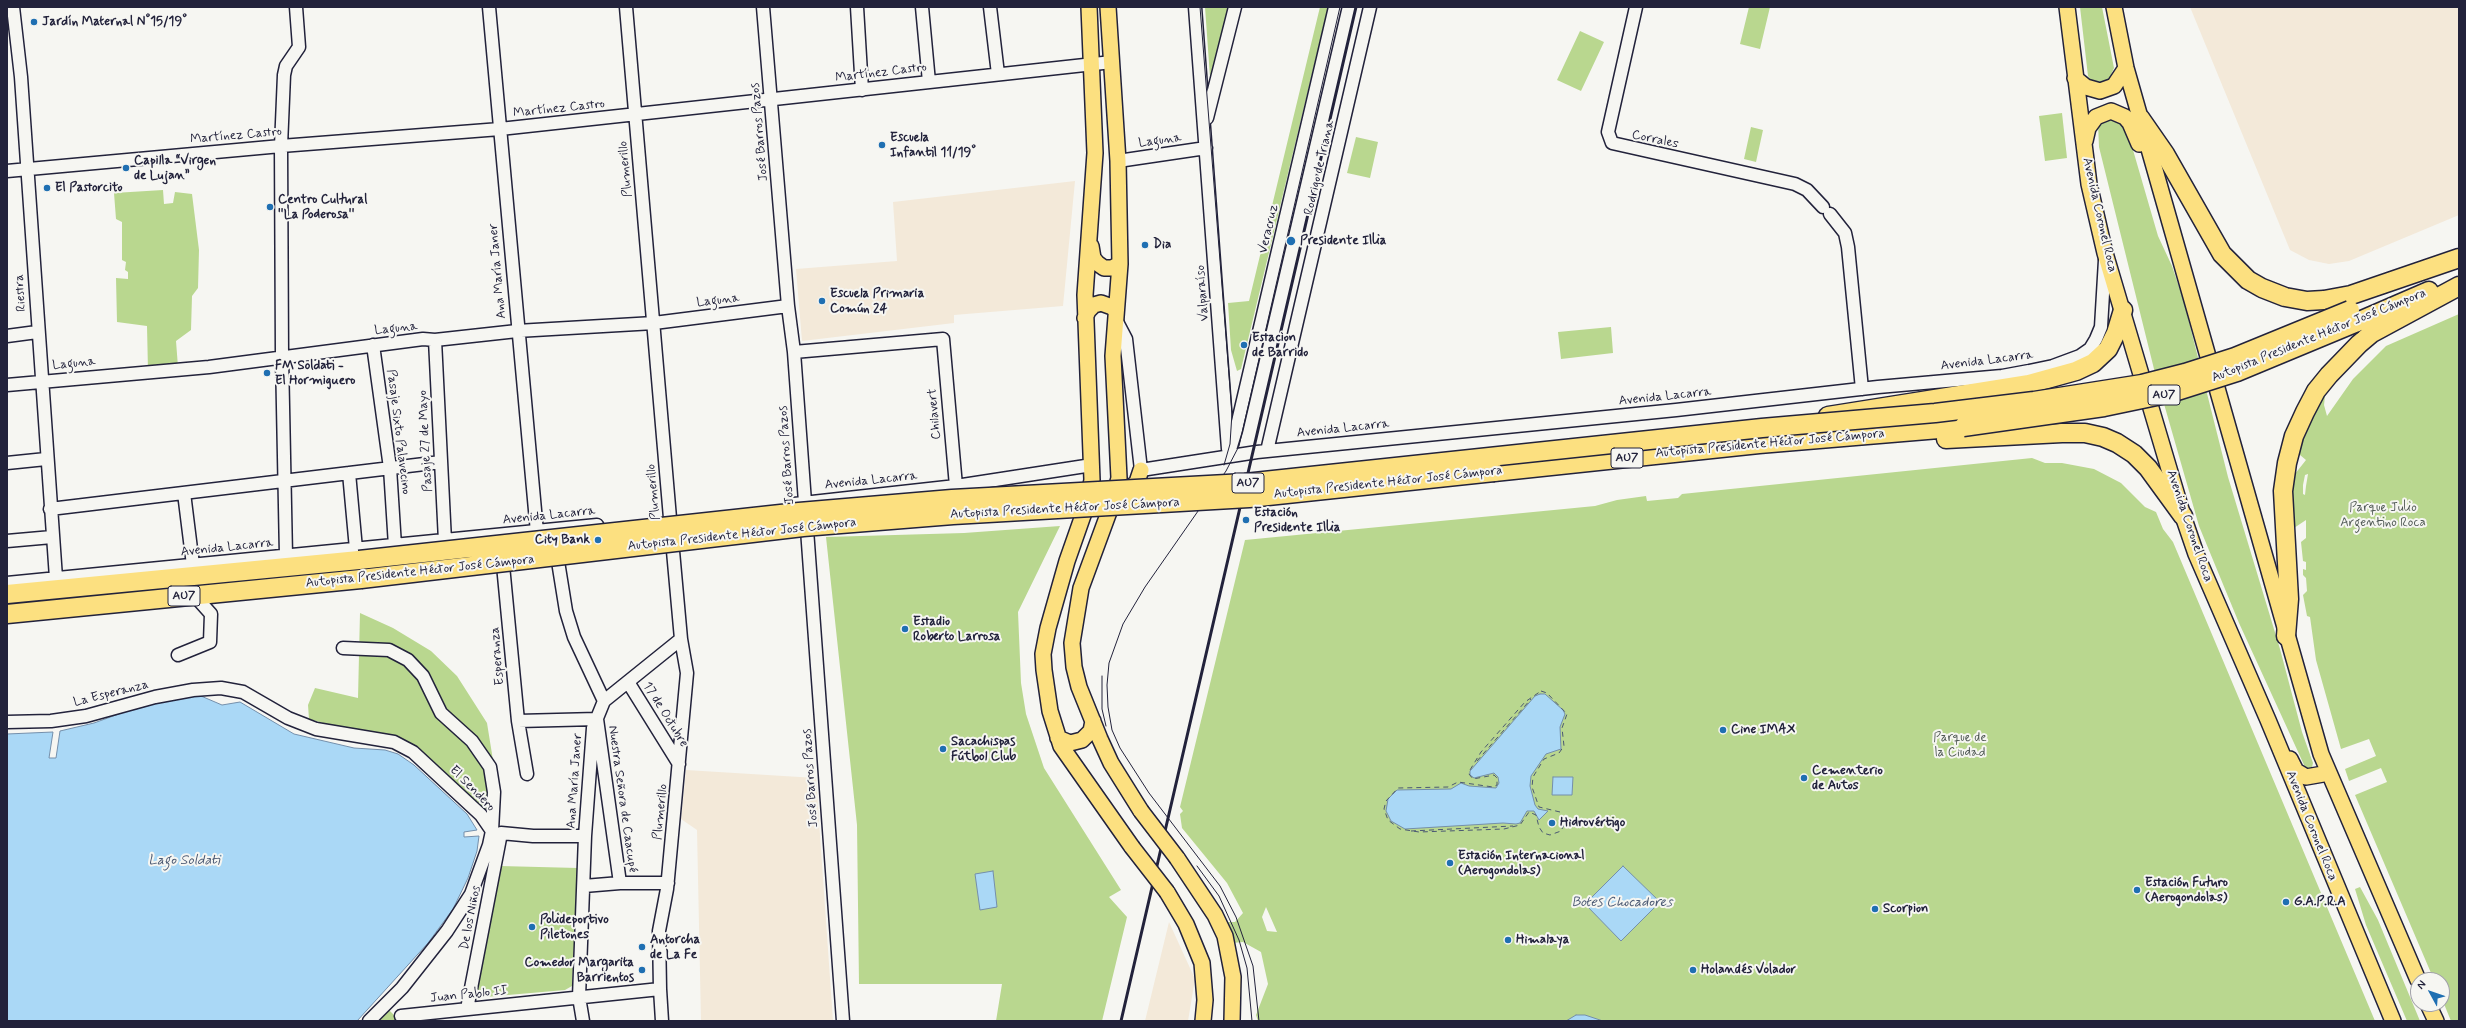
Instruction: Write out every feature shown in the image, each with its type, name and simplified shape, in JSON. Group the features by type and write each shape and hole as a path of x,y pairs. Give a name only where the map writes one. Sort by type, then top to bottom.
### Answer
{"highway":[{"path":"2140,118 2165,154 2222,254 2248,280 2262,288 2285,297 2307,301 2324,300 2351,295 2459,258"},
{"name":"Autopista Presidente Héctor José Cámpora","path":"7,594 358,555 952,499 1245,483 1761,436 1963,427 2142,400 2237,372 2459,262"},
{"name":"Autopista Presidente Héctor José Cámpora","path":"2352,316 2459,278"},
{"path":"2286,636 2289,599 2283,491 2286,463 2294,436 2305,412 2316,391 2329,375 2359,344 2372,333 2459,286"},
{"path":"1761,436 1895,403 2029,384 2076,371 2093,363 2108,349 2116,333 2123,310"},
{"path":"1761,436 1818,446 2031,434 2085,433 2117,443 2134,454 2148,468 2182,516"},
{"name":"Autopista Presidente Héctor José Cámpora","path":"7,614 361,579 803,527 953,515 1249,498 1761,436"}],"main road":[{"path":"1089,7 1093,64 1095,153 1086,277 1085,318 1092,465 1087,504 1063,575 1044,647 1046,691 1058,738 1071,762 1132,847 1167,892 1186,924 1202,963 1205,988 1203,1021"},
{"path":"1108,7 1118,162 1120,264 1113,384 1119,467 1113,500 1081,588 1074,617 1072,643 1074,667 1093,721 1111,763 1141,811 1177,858 1216,915 1225,936 1233,977 1232,1021"},
{"name":"Avenida Coronel Roca","path":"2067,7 2083,147 2089,184 2105,253 2123,310 2182,516 2232,639 2268,720 2393,1021"},
{"path":"2114,7 2126,68 2177,241 2286,636 2321,754 2415,972"},
{"path":"2075,78 2086,87 2100,91 2114,86 2119,81 2126,68"},
{"path":"2083,147 2088,128 2096,116 2111,111 2125,117 2136,136 2163,225 2177,241"},
{"path":"1089,237 1093,258 1097,263 1104,268 1112,268 1120,264"},
{"path":"1085,318 1088,310 1094,305 1101,303 1112,307 1116,315"},
{"path":"1113,500 1127,492 1137,482 1141,470"},
{"path":"2268,720 2282,741 2296,771 2306,777 2329,773"},
{"path":"1058,738 1070,743 1082,740 1091,731 1093,721"}],"street":[{"name":"Riestra","path":"13,7 22,77 37,332 56,578"},
{"path":"286,556 282,357 281,146 284,75 286,66 299,47 296,7"},
{"name":"Ana María Janer","path":"490,7 517,331 536,532"},
{"name":"Plumerillo","path":"626,7 681,639 687,673 680,764 668,883 659,931 662,1021"},
{"name":"José Barros Pazos","path":"763,7 788,306 794,352 843,1021"},
{"path":"857,7 862,90"},
{"path":"922,7 929,82"},
{"path":"990,7 998,74"},
{"name":"Valparaíso","path":"1196,7 1228,456"},
{"name":"Valparaíso","path":"1205,127 1235,7"},
{"name":"Veracruz","path":"1228,456 1236,430 1335,7"},
{"name":"Rodrigo de Triana","path":"1267,451 1370,7"},
{"name":"Corrales","path":"1636,7 1608,132 1612,144 1795,184 1807,190 1845,233 1848,247 1862,389"},
{"name":"Martínez Castro","path":"7,171 635,116 771,99 1112,62"},
{"name":"Laguna","path":"1118,162 1206,148"},
{"name":"Avenida Lacarra","path":"1141,470 1267,451 1862,389 2002,376 2053,366 2080,356 2090,349 2101,327 2105,253"},
{"name":"Laguna","path":"7,385 209,367 423,339 435,340 517,331 654,323 788,306"},
{"path":"1116,315 1126,339 1141,470"},
{"path":"7,336 37,332"},
{"name":"Chilavert","path":"794,352 943,339 956,486"},
{"name":"Pasaje 27 de Mayo","path":"435,340 445,541"},
{"name":"Pasaje Sixto Palavecino","path":"373,345 390,468 395,546"},
{"path":"7,463 46,459"},
{"path":"50,509 441,462"},
{"name":"Avenida Lacarra","path":"7,583 286,556 358,555 395,546 670,518 956,486 1092,465"},
{"path":"349,473 358,555"},
{"path":"184,493 193,565"},
{"path":"553,529 566,611 574,637 604,701 681,639"},
{"name":"Esperanza","path":"500,536 518,721 527,774"},
{"path":"7,541 52,537"},
{"path":"178,655 210,642 211,614 194,595"},
{"path":"343,648 389,650 408,660 423,676 442,713 472,741 490,767 494,792 497,832 533,836 586,836"},
{"name":"17 de Octubre","path":"628,682 680,764"},
{"name":"El Sendero","path":"221,688 243,692 288,718 316,730 403,745 422,760 497,832 489,845 471,894 447,931 402,988 369,1021"},
{"name":"La Esperanza","path":"7,722 51,721 86,716 154,697 193,690 221,688"},
{"name":"Ana María Janer","path":"583,1021 580,998 586,836 593,728 604,701"},
{"path":"518,721 597,719"},
{"name":"Nuestra Señora de Caacupé","path":"597,719 620,883"},
{"name":"De los Niños","path":"467,1009 497,832"},
{"path":"584,886 620,883 668,883"},
{"name":"Juan Pablo II","path":"401,1016 660,989"}],"shaded area":[{"path":"2190,7 2459,7 2459,215 2349,261 2329,264 2309,260 2290,250"},
{"path":"1075,181 1063,306 954,315 954,323 802,341 796,269 897,261 893,202"},
{"path":"686,770 816,778 833,1021 701,1021 697,830 681,819"},
{"path":"1169,922 1195,979 1188,1021 1145,1021"}],"green space":[{"path":"1205,7 1230,7 1211,91"},
{"path":"1320,7 1328,7 1241,369 1237,371 1231,350 1228,303 1249,301"},
{"path":"1749,7 1770,7 1760,49 1740,44"},
{"path":"2080,7 2102,7 2114,68 2109,79 2101,85 2092,81 2088,76"},
{"path":"1580,31 1604,42 1581,91 1557,80"},
{"path":"2062,113 2067,158 2045,161 2039,116"},
{"path":"2102,117 2129,123 2133,150 2158,236 2172,266 2184,302 2228,477 2280,649 2302,732 2313,763 2312,767 2308,769 2305,767 2239,623 2199,526 2154,369 2099,147 2098,123"},
{"path":"1751,127 1763,130 1756,162 1744,159"},
{"path":"1356,137 1378,142 1370,178 1347,173"},
{"path":"163,190 164,204 173,203 175,192 192,194 199,250 198,288 192,296 191,330 176,341 178,367 148,371 147,326 117,322 116,278 128,279 128,272 125,270 126,262 122,260 122,222 116,219 114,193"},
{"name":"Parque Julio Argentino Roca","path":"2459,314 2459,1021 2451,1021 2447,1012 2450,1012 2450,972 2431,972 2355,795 2387,782 2381,768 2349,781 2345,769 2376,756 2369,739 2341,749 2316,660 2310,617 2307,616 2303,595 2307,591 2306,578 2303,575 2303,569 2306,570 2306,562 2303,561 2301,542 2306,538 2306,520 2294,528 2288,524 2287,484 2306,460 2300,455 2296,445 2317,398 2325,396 2324,405 2327,416 2353,379 2386,346","holes":["2308,474 2305,495 2303,494 2303,485 2305,475"]},
{"path":"1611,327 1613,353 1561,359 1558,332"},
{"name":"Parque de la Ciudad","path":"2032,458 2045,463 2062,463 2094,469 2121,483 2145,507 2156,512 2163,529 2173,542 2375,1021 1258,1021 1256,1015 1268,984 1261,952 1243,942 1232,943 1226,922 1235,922 1243,913 1227,883 1182,828 1180,814 1183,811 1180,807 1245,540 1595,506 1617,500 1646,496 1647,501 1678,498 1682,494","holes":["1266,907 1277,932 1267,931 1262,917"]},
{"name":"Sacachispas Fútbol Club","path":"1060,526 1018,612 1021,683 1026,714 1044,768 1121,890 1109,897 1127,917 1102,1021 996,1021 1002,984 859,984 857,825 826,537 964,533"},
{"path":"360,613 393,628 431,651 457,676 487,723 497,785 495,819 478,809 430,759 413,745 383,733 341,728 309,719 308,705 315,688 358,698"},
{"name":"Polideportivo Piletones","path":"500,866 578,868 572,986 565,990 474,998"},
{"path":"2360,887 2378,920 2410,997 2410,1012 2416,1012 2420,1021 2407,1021 2366,925 2355,889"},
{"path":"389,1010 395,1016 395,1021 378,1021"}],"water":[{"name":"Lago Soldati","path":"194,693 222,705 240,702 294,734 354,748 385,750 398,754 414,765 467,814 477,830 464,832 464,837 479,836 477,851 468,878 453,909 428,943 357,1021 7,1021 7,734 53,732 49,758 56,758 60,731 94,723 146,704"},
{"path":"1545,694 1563,710 1565,714 1560,727 1561,749 1546,754 1531,776 1530,786 1535,805 1538,809 1548,811 1539,820 1534,811 1527,811 1520,823 1516,824 1503,823 1405,829 1391,821 1386,811 1388,799 1397,790 1451,789 1461,783 1469,786 1496,788 1499,783 1498,777 1494,773 1474,778 1470,775 1470,771 1535,696"},
{"path":"1553,777 1573,777 1572,795 1552,795"},
{"name":"Botes Chocadores","path":"1623,866 1660,902 1621,941 1585,904"},
{"path":"993,871 997,907 980,910 975,874"},
{"path":"1576,1015 1585,1015 1603,1021 1566,1021"}],"ferry route":[{"path":"1541,691 1547,693 1567,714 1562,728 1564,746 1559,753 1544,759 1533,777 1532,787 1539,807 1560,812 1564,825 1561,831 1550,835 1543,833 1539,827 1536,815 1529,812 1520,825 1504,829 1419,832 1400,829 1388,820 1384,809 1386,801 1398,788 1448,787 1458,782 1493,787 1497,785 1497,778 1494,775 1473,779 1469,774 1470,770 1481,752 1525,702 1541,691"},
{"path":"1477,761 1531,699"},
{"path":"1411,831 1513,826"}],"tram line":[{"path":"1200,7 1232,413 1230,444 1224,465"},
{"path":"1259,1021 1253,966 1236,917 1220,886 1149,793 1120,748 1112,730 1108,707 1107,685 1109,663 1123,624 1145,587 1226,471 1239,446 1340,7"},
{"path":"1102,676 1102,709 1106,726"},
{"path":"1197,866 1219,896 1239,940 1247,968 1252,1021"}],"railway":[{"path":"1121,1021 1356,7"}],"place":[{"name":"Jardín Maternal N°15/19°","path":"34,22"},
{"name":"Escuela Infantil 11/19°","path":"882,145"},
{"name":"Capilla “Virgen de Lujan”","path":"126,168"},
{"name":"El Pastorcito","path":"47,188"},
{"name":"Centro Cultural ''La Poderosa''","path":"270,207"},
{"name":"Presidente Illia","path":"1291,241"},
{"name":"Dia","path":"1145,245"},
{"name":"Escuela Primaria Común 24","path":"822,301"},
{"name":"Estacion de Barrido","path":"1244,345"},
{"name":"FM Soldati - El Hormiguero","path":"267,373"},
{"name":"Estación Presidente Illia","path":"1246,520"},
{"name":"City Bank","path":"598,540"},
{"name":"Estadio Roberto Larrosa","path":"905,629"},
{"name":"Cine IMAX","path":"1723,730"},
{"name":"Sacachispas Fútbol Club","path":"943,749"},
{"name":"Cementerio de Autos","path":"1804,778"},
{"name":"Hidrovértigo","path":"1552,823"},
{"name":"Estación Internacional (Aerogondolas)","path":"1450,863"},
{"name":"Estación Futuro (Aerogondolas)","path":"2137,890"},
{"name":"G.A.P.R.A","path":"2286,902"},
{"name":"Scorpion","path":"1875,909"},
{"name":"Polideportivo Piletones","path":"532,927"},
{"name":"Himalaya","path":"1508,940"},
{"name":"Antorcha de La Fe","path":"642,947"},
{"name":"Comedor Margarita Barrientos","path":"642,970"},
{"name":"Holandés Volador","path":"1693,970"}]}
